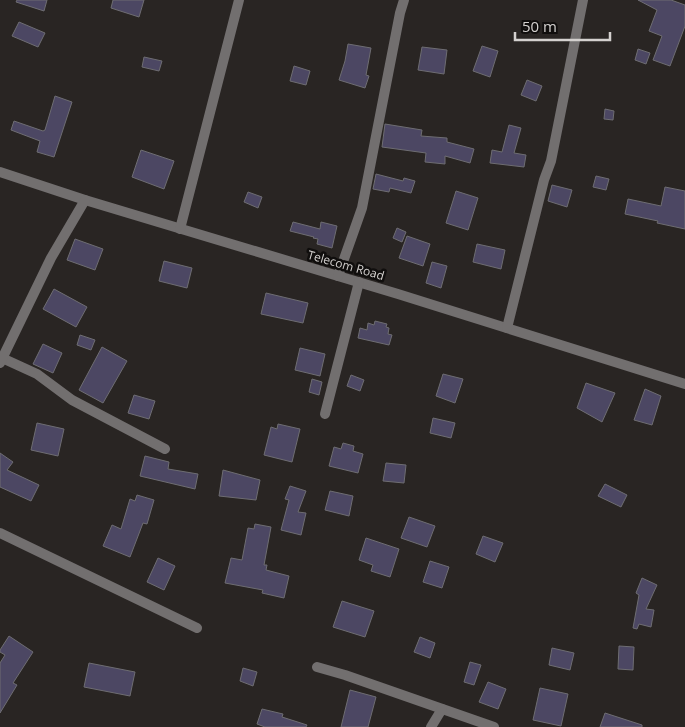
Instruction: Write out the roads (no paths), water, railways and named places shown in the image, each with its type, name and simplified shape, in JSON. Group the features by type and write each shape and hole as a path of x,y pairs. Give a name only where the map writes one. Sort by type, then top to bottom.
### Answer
{"street":[{"path":"180,229 239,0"},
{"path":"338,276 362,208 404,0"},
{"path":"507,328 544,180 551,160 583,0"},
{"name":"Telecom Road","path":"0,172 85,200 359,282 685,384"},
{"path":"85,200 51,258 1,360 37,374 72,400 165,449"},
{"path":"325,414 359,282"},
{"path":"0,533 197,628"},
{"path":"317,667 494,727"},
{"path":"431,727 442,709"}]}
